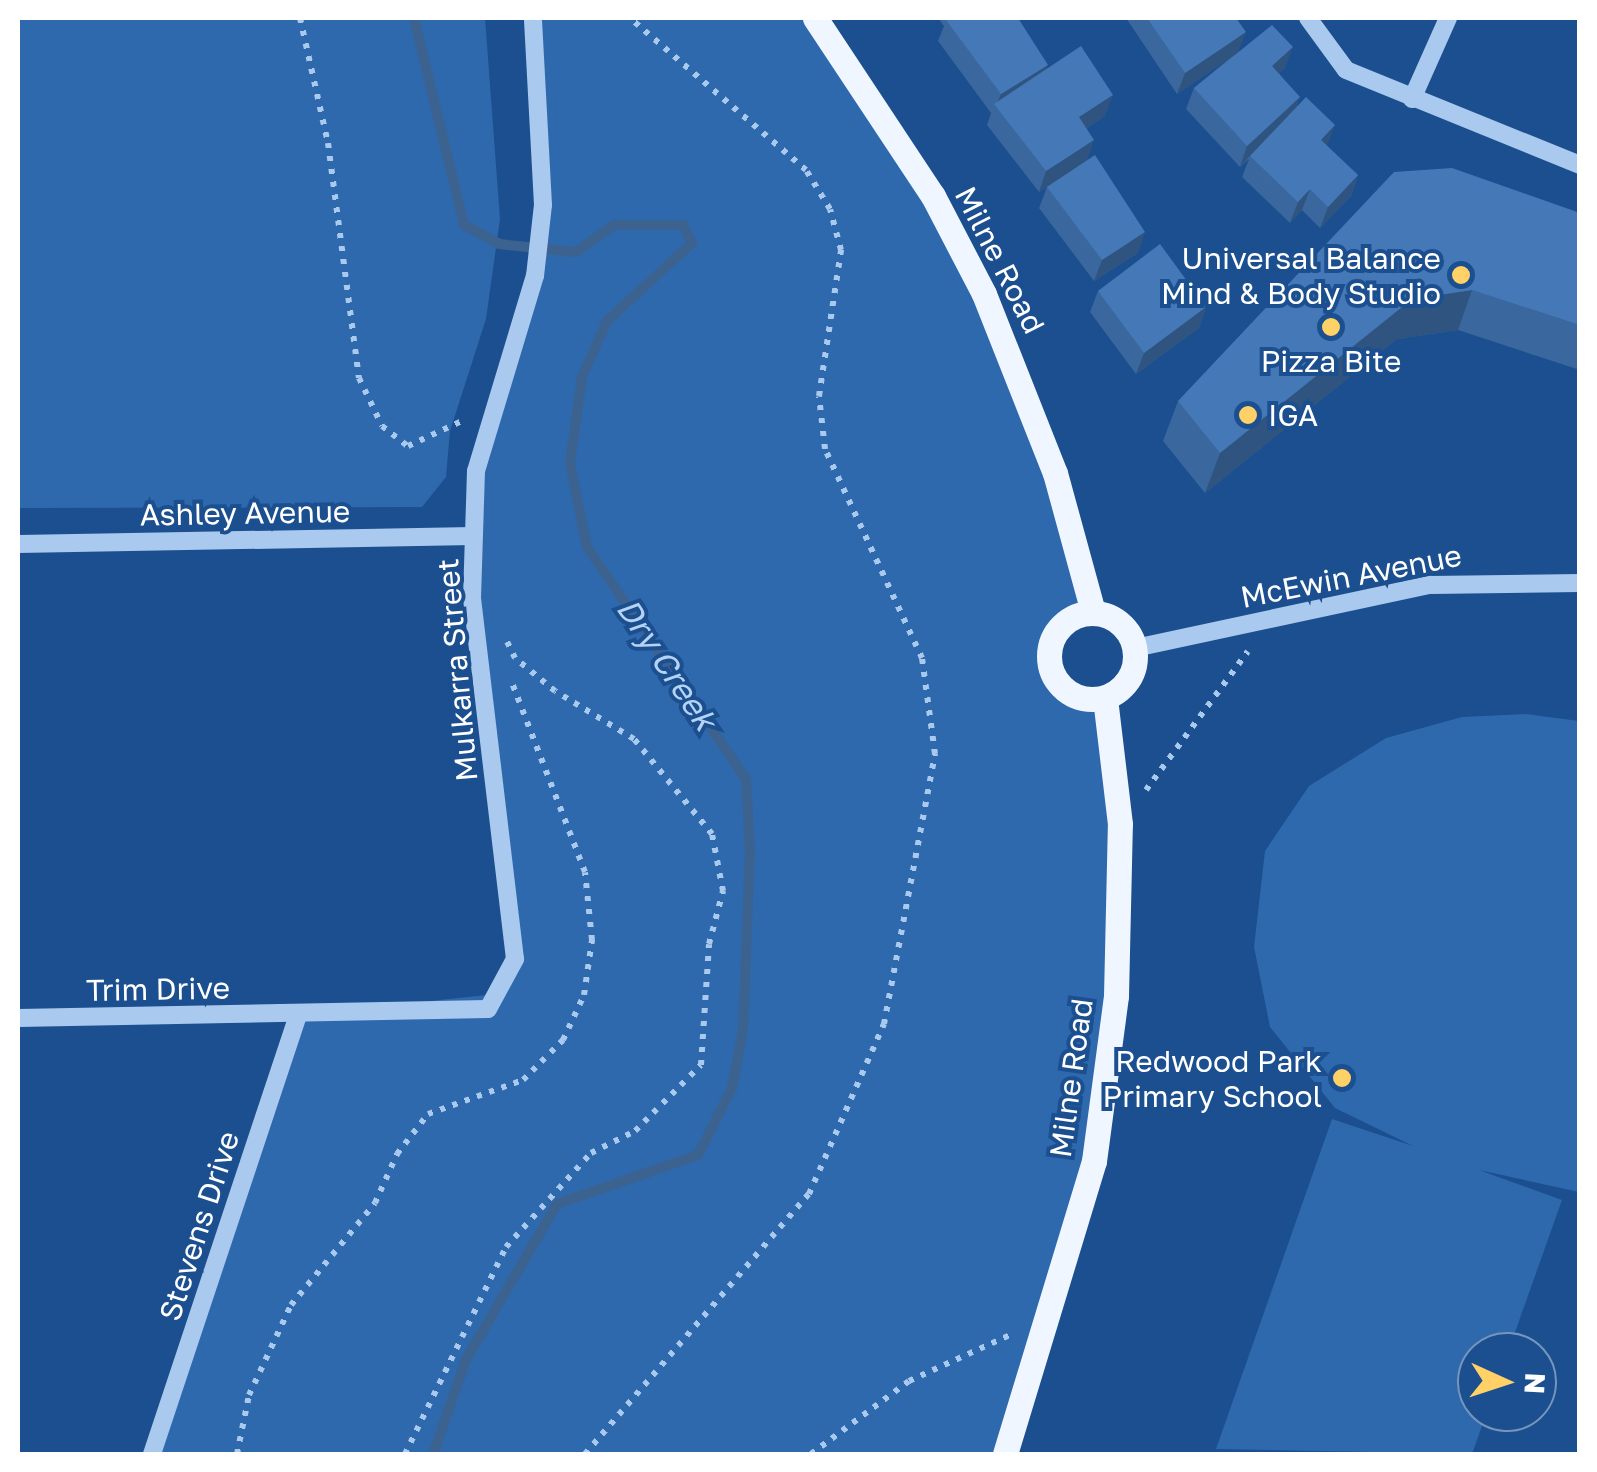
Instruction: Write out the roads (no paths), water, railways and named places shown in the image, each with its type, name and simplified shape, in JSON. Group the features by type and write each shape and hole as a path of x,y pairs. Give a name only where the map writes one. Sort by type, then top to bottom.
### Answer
{"main road":[{"name":"Milne Road","path":"815,18 933,196 984,294 1056,473 1094,612"},
{"path":"1094,612 1120,622 1135,648 1126,684 1105,699 1076,697 1049,663 1065,622 1094,612"},
{"name":"Milne Road","path":"1005,1454 1046,1337 1094,1161 1116,996 1120,824 1105,699"}],"street":[{"name":"Mulkarra Street","path":"298,1015 488,1009 515,959 472,598 473,536 491,408 535,276 542,205 533,18"},
{"path":"1308,18 1346,70 1580,165"},
{"path":"1412,100 1448,18"},
{"name":"Ashley Avenue","path":"18,544 473,536"},
{"name":"McEwin Avenue","path":"1135,648 1430,585 1580,583"},
{"name":"Trim Drive","path":"18,1018 298,1015"},
{"name":"Stevens Drive","path":"152,1454 298,1015"}],"waterway":[{"name":"Dry Creek","path":"414,18 464,225 499,244 576,252 614,225 683,225 692,243 607,321 582,377 570,463 587,547 746,779 750,850 743,1030 732,1088 698,1155 557,1204 466,1360 433,1454"}],"place":[{"name":"Universal Balance Mind & Body Studio","path":"1461,275"},
{"name":"Pizza Bite","path":"1331,327"},
{"name":"IGA","path":"1248,415"},
{"name":"Redwood Park Primary School","path":"1342,1078"}]}
